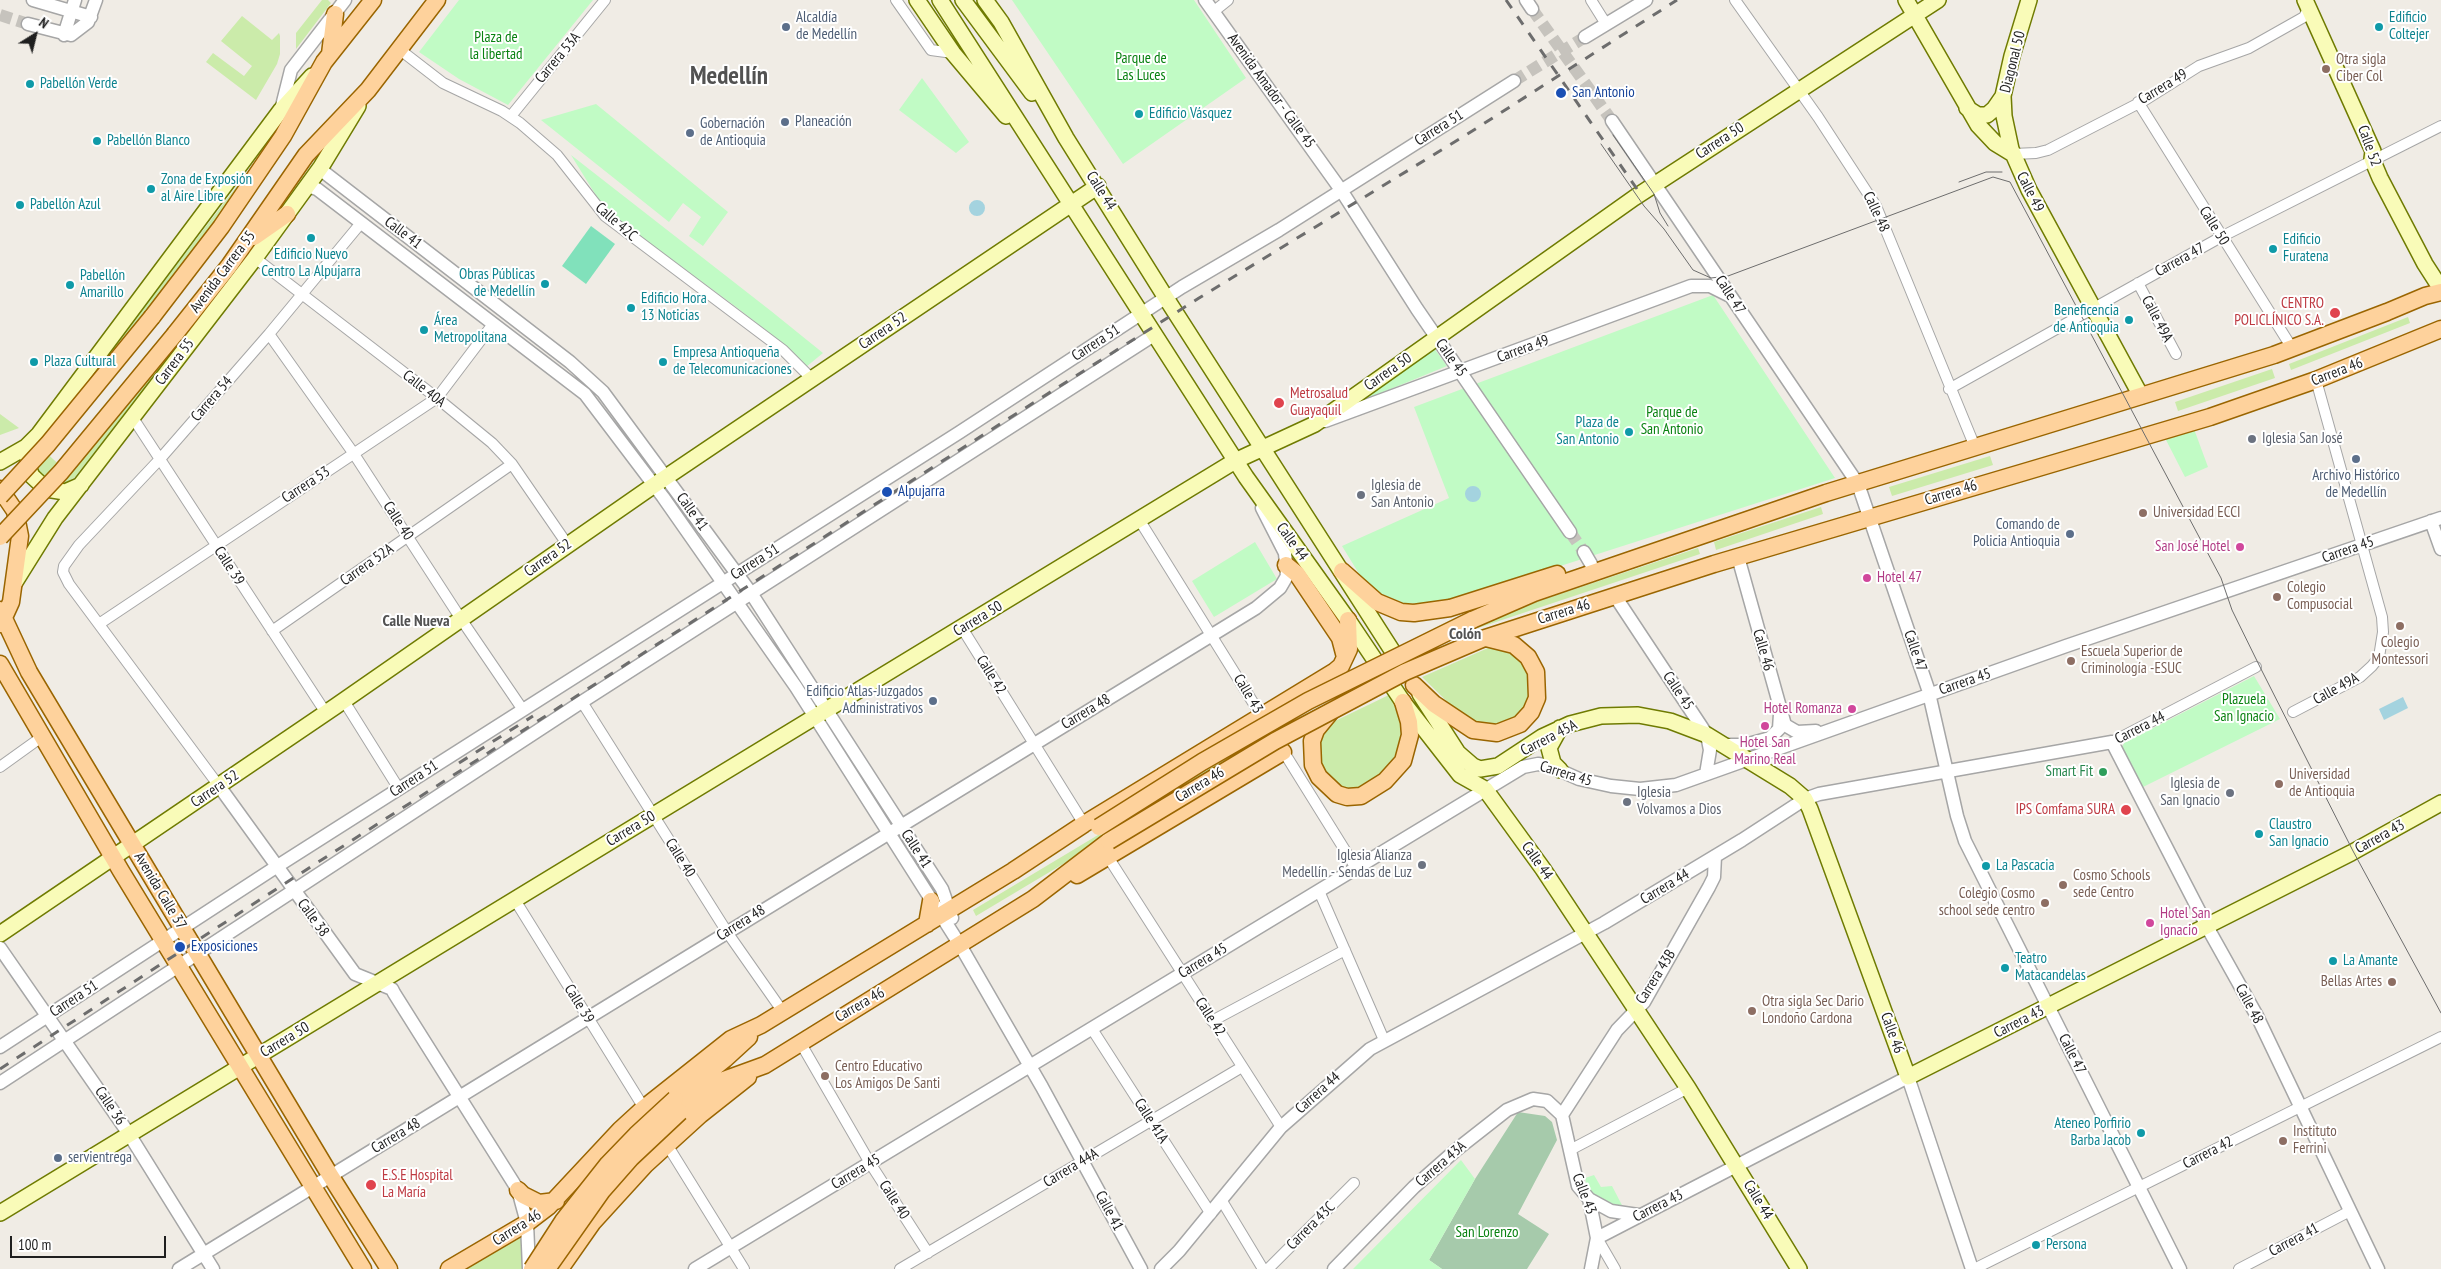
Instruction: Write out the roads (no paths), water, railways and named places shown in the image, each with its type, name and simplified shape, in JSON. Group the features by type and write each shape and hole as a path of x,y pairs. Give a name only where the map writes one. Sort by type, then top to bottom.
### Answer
{"main road":[{"name":"Avenida Carrera 55","path":"0,496 48,444 207,247 266,162 327,59 373,0"},
{"name":"Avenida Carrera 55","path":"0,536 61,472 175,334 245,245 306,155 368,90 437,0"},
{"name":"Calle 44","path":"917,0 953,53 1041,157"},
{"name":"Calle 44","path":"940,0 1073,204 1141,315 1235,461 1348,620 1403,702 1460,775 1485,788 1586,933 1688,1088 1738,1166 1799,1269"},
{"name":"Calle 44","path":"963,0 1066,138 1098,186 1166,298 1458,752 1480,769"},
{"name":"Calle 44","path":"985,0 1001,22 1066,138"},
{"name":"Calle 49","path":"1906,0 1967,108 1987,136 2013,154 2029,190 2140,396"},
{"name":"Carrera 50","path":"0,1213 1235,461 1261,447 1315,424 1656,183 1938,0"},
{"name":"Diagonal 50","path":"2013,154 2004,116 2003,96 2012,56 2029,0"},
{"name":"Calle 52","path":"2307,5 2373,151 2372,159 2425,264 2441,288"},
{"path":"82,484 74,490 55,492 38,484 28,467 29,448 281,110 327,59 334,14"},
{"name":"Carrera 55","path":"15,583 44,534 255,258 321,167 368,90"},
{"path":"1967,108 1978,115 1987,114 1994,109 2003,96"},
{"name":"Carrera 52","path":"0,934 344,701 567,544 1098,186"},
{"path":"245,245 287,214"},
{"name":"Carrera 46","path":"449,1269 527,1223 556,1201 620,1130 644,1108 731,1039 783,1012 1013,871 1308,701 1362,672 1534,593 1975,446 2292,348 2425,296 2441,292"},
{"name":"Carrera 46","path":"560,1269 608,1204 666,1143 722,1096 765,1065 1033,899 1109,841 1219,773 1405,672 1484,639 1738,557 2122,445 2316,380 2441,328"},
{"path":"0,462 16,454 34,440"},
{"path":"0,489 9,501 19,525 20,545 15,583 10,602 1,618"},
{"name":"Carrera 46","path":"1342,571 1377,602 1394,610 1414,613 1450,608 1588,558 1657,542 1704,535"},
{"path":"1286,565 1296,574 1340,638 1345,658"},
{"name":"Avenida Calle 37","path":"1,618 29,672 196,953 330,1175 390,1269"},
{"path":"1345,658 1350,639 1348,620"},
{"path":"1414,685 1434,704 1473,730 1498,733 1520,724 1531,712 1537,698 1536,672 1528,657 1514,645 1484,639"},
{"name":"Carrera 46","path":"1091,826 1261,716 1335,671 1345,658"},
{"name":"Avenida Calle 37","path":"0,664 178,966 363,1269"},
{"path":"0,678 17,694"},
{"path":"1332,711 1316,730 1311,754 1319,777 1337,794 1347,797 1361,796 1375,789 1395,772 1408,748 1409,722 1403,702"},
{"name":"Carrera 45A","path":"1480,769 1498,766 1560,728 1601,716 1638,715 1670,720 1707,735"},
{"path":"1560,728 1549,748 1553,763 1560,770"},
{"name":"Calle 45","path":"1707,735 1790,786 1805,799"},
{"path":"1033,899 1108,857 1283,752"},
{"name":"Calle 46","path":"1805,799 1814,818 1908,1077"},
{"name":"Carrera 43","path":"1908,1077 2048,1007 2206,924 2351,853 2441,803"},
{"path":"931,901 939,916"},
{"name":"Carrera 46","path":"547,1269 602,1191 678,1105 761,1025"},
{"name":"Carrera 46","path":"530,1269 563,1221 608,1164 650,1121 721,1082 765,1065"},
{"path":"518,1190 539,1203 556,1201 554,1217 558,1224 572,1233 588,1230"}],"street":[{"path":"33,0 73,6 91,18"},
{"path":"28,24 64,34 76,33 91,18 96,0"},
{"path":"281,110 291,70 345,0"},
{"name":"Carrera 53A","path":"511,116 605,0"},
{"path":"896,0 931,50 953,53"},
{"name":"Avenida Amador - Calle 45","path":"1205,0 1338,186"},
{"path":"1213,12 1228,0"},
{"path":"1591,0 1606,24"},
{"path":"1585,37 1646,0"},
{"name":"Calle 48","path":"1735,0 1799,90 1876,206 1949,389 1975,446"},
{"name":"Carrera 49","path":"2013,154 2036,153 2048,150 2145,100 2199,66 2249,48 2304,17 2307,5"},
{"path":"64,34 73,6"},
{"name":"Calle 42C","path":"399,49 442,83 511,116 557,155 605,216 783,350 812,379"},
{"name":"Carrera 51","path":"0,1047 276,867 1141,315 1338,186 1514,81"},
{"name":"Calle 50","path":"2138,102 2292,348"},
{"name":"Calle 47","path":"1612,121 1656,183 1730,296 1858,484 1929,695 1946,772 1965,841 2180,1269"},
{"name":"Carrera 47","path":"1949,389 2221,237 2372,159 2441,126"},
{"name":"Calle 41","path":"321,167 325,173 544,341 585,374 603,392 723,583 821,714 901,826 942,889 939,916 960,945 1030,1066 1141,1269"},
{"name":"Calle 41","path":"307,186 317,189 585,394 660,481 751,593 887,833 931,901"},
{"name":"Calle 45","path":"1338,186 1437,338 1570,532"},
{"name":"Carrera 54","path":"63,572 66,561 74,551 160,459 303,295 361,223"},
{"name":"Calle 40A","path":"255,258 437,398 492,443 512,464 567,544"},
{"name":"Calle 49A","path":"2138,284 2176,354"},
{"name":"Carrera 49","path":"1315,424 1692,286 1710,286 1730,296"},
{"name":"Carrera 53","path":"99,624 437,398 493,324"},
{"name":"Calle 40","path":"269,334 354,454 409,536 460,619 523,710"},
{"name":"Carrera 51","path":"0,1083 292,890 736,602 1154,335"},
{"path":"521,344 536,348 544,341"},
{"path":"2316,380 2362,545"},
{"name":"Calle 39","path":"133,418 326,713"},
{"name":"Carrera 52A","path":"272,631 512,464"},
{"name":"Calle 44","path":"1246,477 1285,553 1286,565"},
{"path":"2436,519 2441,549"},
{"name":"Carrera 45","path":"695,1269 1181,975 1485,788 1529,764 1538,764 1560,770 1595,783 1640,789 1676,785 2436,519"},
{"name":"Calle 43","path":"1140,520 1356,868"},
{"name":"Calle 49A","path":"2293,712 2360,677 2379,657 2383,632 2382,617 2362,545"},
{"name":"Calle 46","path":"1738,557 1780,711 1786,725 1790,729 1804,732 1831,730"},
{"name":"Carrera 48","path":"179,1269 1256,608 1280,588 1287,576 1286,565"},
{"name":"Calle 38","path":"63,572 68,584 219,786 354,974 392,989 518,1190 527,1223 530,1269"},
{"name":"Calle 45","path":"1615,596 1707,735"},
{"name":"Calle 42","path":"962,628 1034,744 1091,826"},
{"name":"Carrera 44","path":"1161,1269 1222,1201 1280,1127 1353,1062 1384,1040 1586,933 1715,856 1805,799 1819,794 2112,742 2256,667"},
{"path":"344,701 400,789"},
{"name":"Calle 40","path":"582,702 727,932 783,1012"},
{"path":"1722,745 1745,744 1770,738 1779,729 1780,711"},
{"path":"1706,774 1710,750 1707,735"},
{"path":"0,766 43,736"},
{"name":"Calle 48","path":"2112,742 2256,1016 2378,1269"},
{"name":"Carrera 43B","path":"1562,1115 1617,1030 1644,1002 1709,887 1714,876 1715,856"},
{"name":"Calle 42","path":"1108,857 1181,975 1280,1127"},
{"path":"1318,891 1384,1040"},
{"name":"Calle 39","path":"515,900 644,1108"},
{"name":"Calle 36","path":"0,948 129,1134 213,1269"},
{"path":"1212,1021 1345,950"},
{"name":"Calle 41A","path":"1092,1029 1211,1214"},
{"name":"Carrera 42","path":"1973,1269 2441,1037"},
{"name":"Calle 40","path":"800,1042 870,1164 928,1253"},
{"name":"Carrera 44A","path":"900,1269 1242,1067"},
{"name":"Calle 46","path":"1908,1077 1973,1269"},
{"name":"Carrera 43","path":"1597,1238 1638,1215 1738,1166 1908,1077"},
{"path":"1570,1150 1688,1088"},
{"name":"Carrera 43A","path":"1334,1269 1428,1174 1507,1110 1533,1099 1547,1101 1562,1115"},
{"name":"Calle 43","path":"1562,1115 1578,1186 1588,1199 1597,1238 1615,1269"},
{"path":"666,1143 744,1269"},
{"name":"Carrera 43C","path":"1268,1269 1354,1183"},
{"path":"1588,1199 1611,1211 1638,1215"},
{"path":"1222,1201 1263,1269"},
{"name":"Carrera 41","path":"2239,1269 2350,1211"},
{"path":"1591,1269 1597,1238"}],"water":[{"path":"974,200 980,200 985,205 983,214 974,216 969,211 969,205"},
{"path":"1473,486 1479,488 1481,494 1479,500 1473,502 1467,500 1465,494 1467,488"},
{"path":"2403,697 2408,708 2384,720 2379,709"}],"tunnel":[{"path":"1532,9 1612,121"},
{"path":"0,15 28,24"},
{"path":"1514,81 1585,37"},
{"path":"1570,532 1584,552"}],"tram line":[{"path":"1613,135 1654,194 1660,213 1668,226"},
{"path":"1601,144 1644,206 1664,229 1693,270 1711,278 1728,276 1993,177 2010,182 2221,578 2232,610 2353,851 2441,1013"},
{"path":"1959,182 1986,172 2002,172"}],"railway":[{"path":"1506,0 1637,189"},
{"path":"0,1069 1000,424 1199,298 1466,135 1677,0"},
{"path":"459,763 533,716"}],"place":[{"name":"Alcaldía de Medellín","path":"786,27"},
{"name":"Edificio Coltejer","path":"2379,27"},
{"name":"Otra sigla Ciber Col","path":"2326,69"},
{"name":"Pabellón Verde","path":"30,84"},
{"name":"San Antonio","path":"1561,93"},
{"name":"Edificio Vásquez","path":"1139,114"},
{"name":"Planeación","path":"785,122"},
{"name":"Gobernación de Antioquia","path":"690,133"},
{"name":"Pabellón Blanco","path":"97,141"},
{"name":"Zona de Exposión al Aire Libre","path":"151,189"},
{"name":"Pabellón Azul","path":"20,205"},
{"name":"Edificio Nuevo Centro La Alpujarra","path":"311,238"},
{"name":"Edificio Furatena","path":"2273,249"},
{"name":"Obras Públicas de Medellín","path":"545,284"},
{"name":"Pabellón Amarillo","path":"70,285"},
{"name":"Edificio Hora 13 Noticias","path":"631,308"},
{"name":"CENTRO POLICLÍNICO S.A.","path":"2335,313"},
{"name":"Beneficencia de Antioquia","path":"2129,320"},
{"name":"Área Metropolitana","path":"424,330"},
{"name":"Plaza Cultural","path":"34,362"},
{"name":"Empresa Antioqueña de Telecomunicaciones","path":"663,362"},
{"name":"Metrosalud Guayaquil","path":"1279,403"},
{"name":"Plaza de San Antonio","path":"1629,432"},
{"name":"Iglesia San José","path":"2252,439"},
{"name":"Archivo Histórico de Medellín","path":"2356,459"},
{"name":"Alpujarra","path":"887,492"},
{"name":"Iglesia de San Antonio","path":"1361,495"},
{"name":"Universidad ECCI","path":"2143,513"},
{"name":"Comando de Policia Antioquia","path":"2070,534"},
{"name":"San José Hotel","path":"2240,547"},
{"name":"Hotel 47","path":"1867,578"},
{"name":"Colegio Compusocial","path":"2277,597"},
{"name":"Colegio Montessori","path":"2400,626"},
{"name":"Escuela Superior de Criminología -ESUC","path":"2071,661"},
{"name":"Edificio Atlas-Juzgados Administrativos","path":"933,701"},
{"name":"Hotel Romanza","path":"1852,709"},
{"name":"Hotel San Marino Real","path":"1765,726"},
{"name":"Smart Fit","path":"2103,772"},
{"name":"Universidad de Antioquia","path":"2279,784"},
{"name":"Iglesia de San Ignacio","path":"2230,793"},
{"name":"Iglesia Volvamos a Dios","path":"1627,802"},
{"name":"IPS Comfama SURA","path":"2126,810"},
{"name":"Claustro San Ignacio","path":"2259,834"},
{"name":"Iglesia Alianza Medellín - Sendas de Luz","path":"1422,865"},
{"name":"La Pascacia","path":"1986,866"},
{"name":"Cosmo Schools sede Centro","path":"2063,885"},
{"name":"Colegio Cosmo school sede centro","path":"2045,903"},
{"name":"Hotel San Ignacio","path":"2150,923"},
{"name":"Exposiciones","path":"180,947"},
{"name":"La Amante","path":"2333,961"},
{"name":"Teatro Matacandelas","path":"2005,968"},
{"name":"Bellas Artes","path":"2392,982"},
{"name":"Otra sigla Sec Dario Londoño Cardona","path":"1752,1011"},
{"name":"Centro Educativo Los Amigos De Santi","path":"825,1076"},
{"name":"Ateneo Porfirio Barba Jacob","path":"2141,1133"},
{"name":"Instituto Ferrini","path":"2283,1141"},
{"name":"servientrega","path":"58,1158"},
{"name":"E.S.E Hospital La María","path":"371,1185"},
{"name":"Persona","path":"2036,1245"}],"district":[{"name":"Medellín","path":"729,77"},
{"name":"Calle Nueva","path":"416,621"},
{"name":"Colón","path":"1465,634"}],"park label":[{"name":"Plaza de la libertad","path":"496,46"},
{"name":"Parque de Las Luces","path":"1141,68"},
{"name":"Parque de San Antonio","path":"1672,422"},
{"name":"Plazuela San Ignacio","path":"2244,708"},
{"name":"San Lorenzo","path":"1487,1233"}]}
